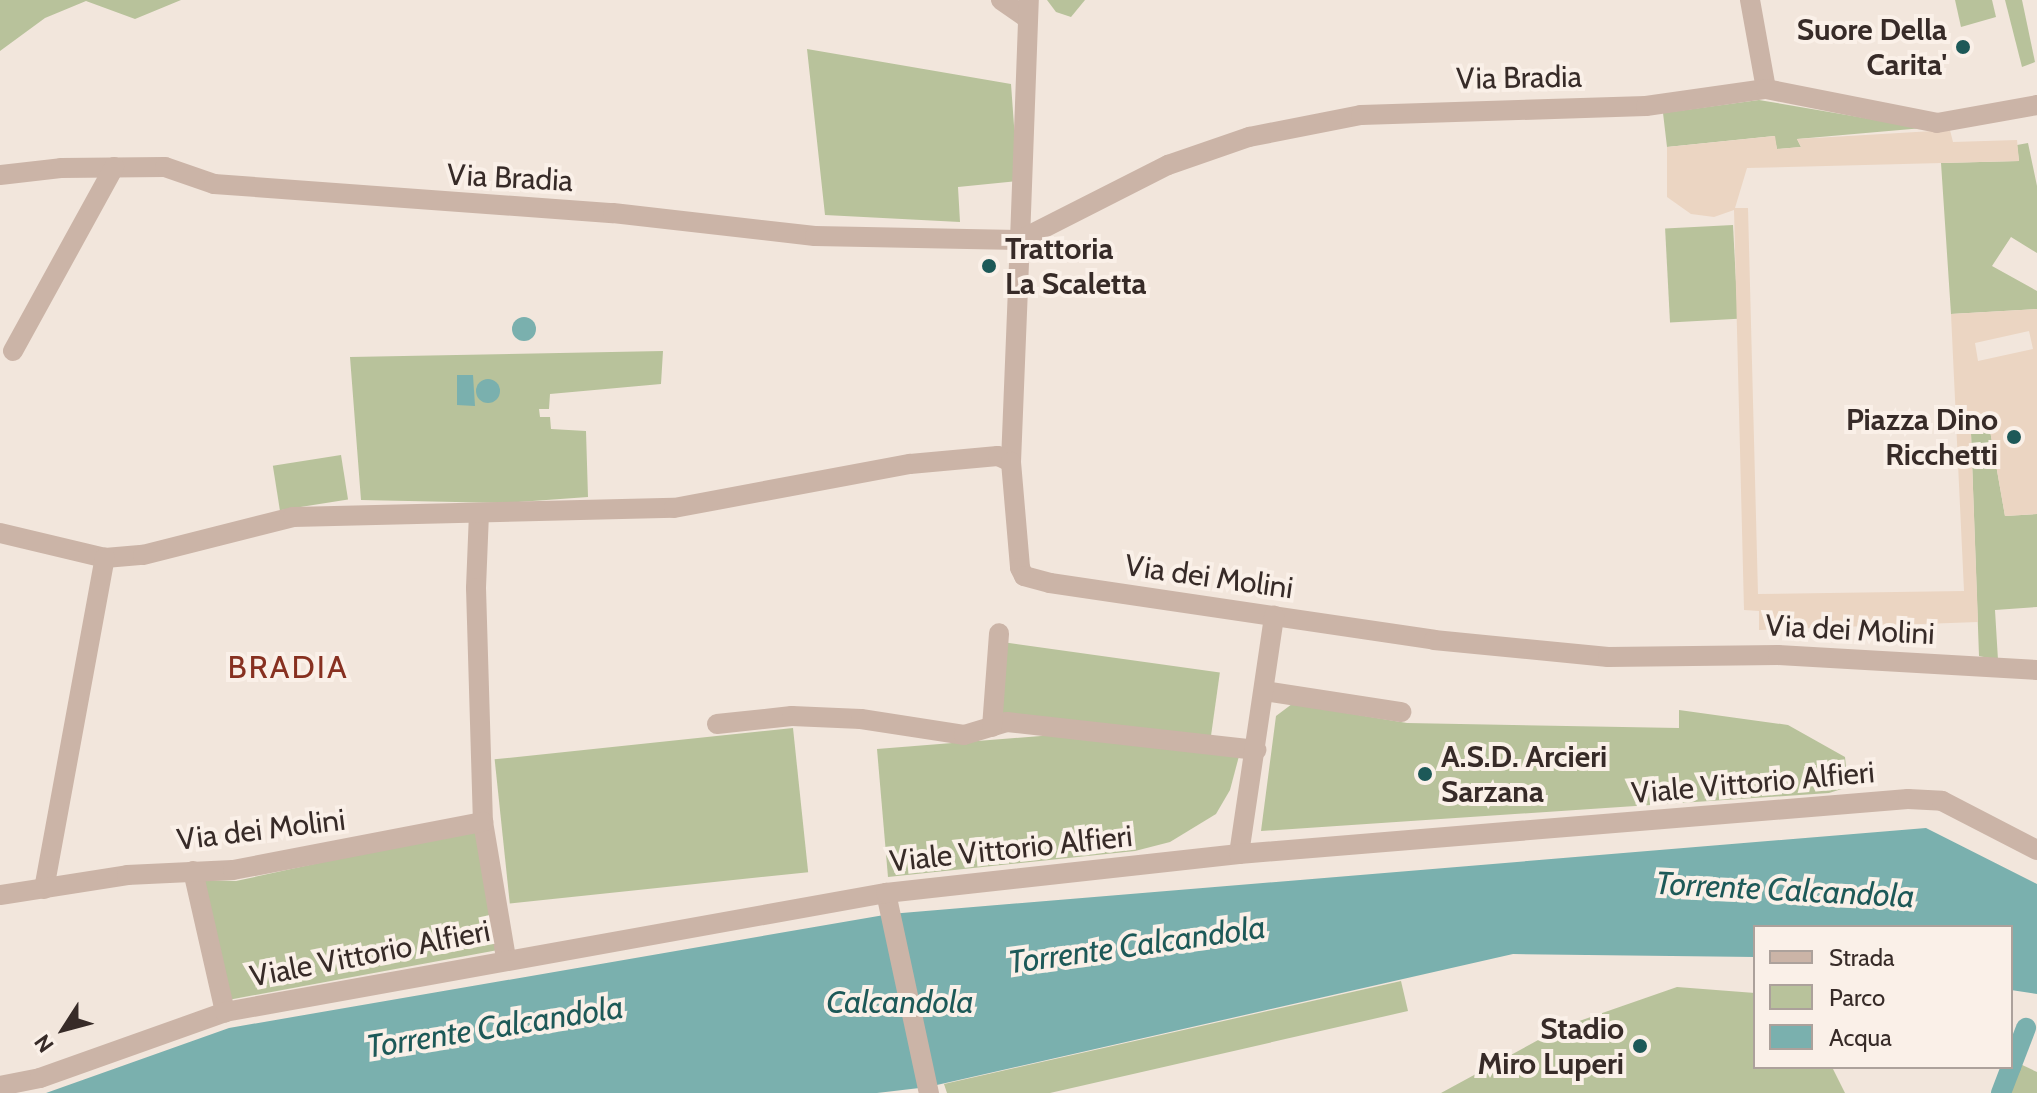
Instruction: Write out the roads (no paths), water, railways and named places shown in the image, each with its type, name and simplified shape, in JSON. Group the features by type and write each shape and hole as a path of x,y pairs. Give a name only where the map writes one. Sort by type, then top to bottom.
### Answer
{"street":[{"path":"0,533 105,558 143,555 293,517 674,508 910,464 998,456 1011,462 1027,8 1001,0"},
{"path":"1750,0 1766,89"},
{"name":"Via Bradia","path":"0,175 114,167 165,167 214,184 613,213 815,236 1020,240 1168,165 1263,134 1361,115 1646,106 1766,89 1937,123 2037,105"},
{"path":"13,351 114,167"},
{"name":"Via dei Molini","path":"1011,462 1015,540 1024,576 1434,640 1608,657 1861,657 2037,670"},
{"path":"479,513 476,588 483,822 506,958"},
{"path":"44,889 105,558"},
{"path":"1239,854 1274,616"},
{"path":"992,727 999,633"},
{"path":"1264,691 1401,712"},
{"path":"717,724 792,716 861,719 964,735 1007,722 1256,750"},
{"name":"Viale Vittorio Alfieri","path":"0,1086 40,1078 225,1012 506,958 886,893 1239,854 1908,799 1942,801 2037,850"},
{"name":"Via dei Molini","path":"0,895 293,860 483,822"},
{"path":"193,871 225,1012"},
{"path":"886,893 930,1093"}],"water":[{"path":"524,317 532,321 536,329 532,337 524,341 516,337 512,329 516,321"},
{"path":"457,375 473,375 475,406 457,405"},
{"path":"488,379 497,382 500,391 497,400 488,403 479,400 476,391 479,382"},
{"name":"Calcandola","path":"1926,828 2037,884 2037,994 2013,990 2013,925 1753,925 1753,957 1513,954 928,1087 877,1093 46,1093 229,1028 890,914"}],"waterway":[{"path":"2013,1062 2026,1028"},
{"path":"2001,1093 2010,1069"}],"place":[{"name":"Suore Della Carita'","path":"1963,47"},
{"name":"Trattoria La Scaletta","path":"989,266"},
{"name":"Piazza Dino Ricchetti","path":"2014,437"},
{"name":"A.S.D. Arcieri Sarzana","path":"1425,774"},
{"name":"Stadio Miro Luperi","path":"1640,1046"}],"district":[{"name":"BRADIA","path":"288,667"}],"water label":[{"name":"Torrente Calcandola","path":"1785,890"},
{"name":"Torrente Calcandola","path":"1137,945"},
{"name":"Torrente Calcandola","path":"495,1027"}]}
